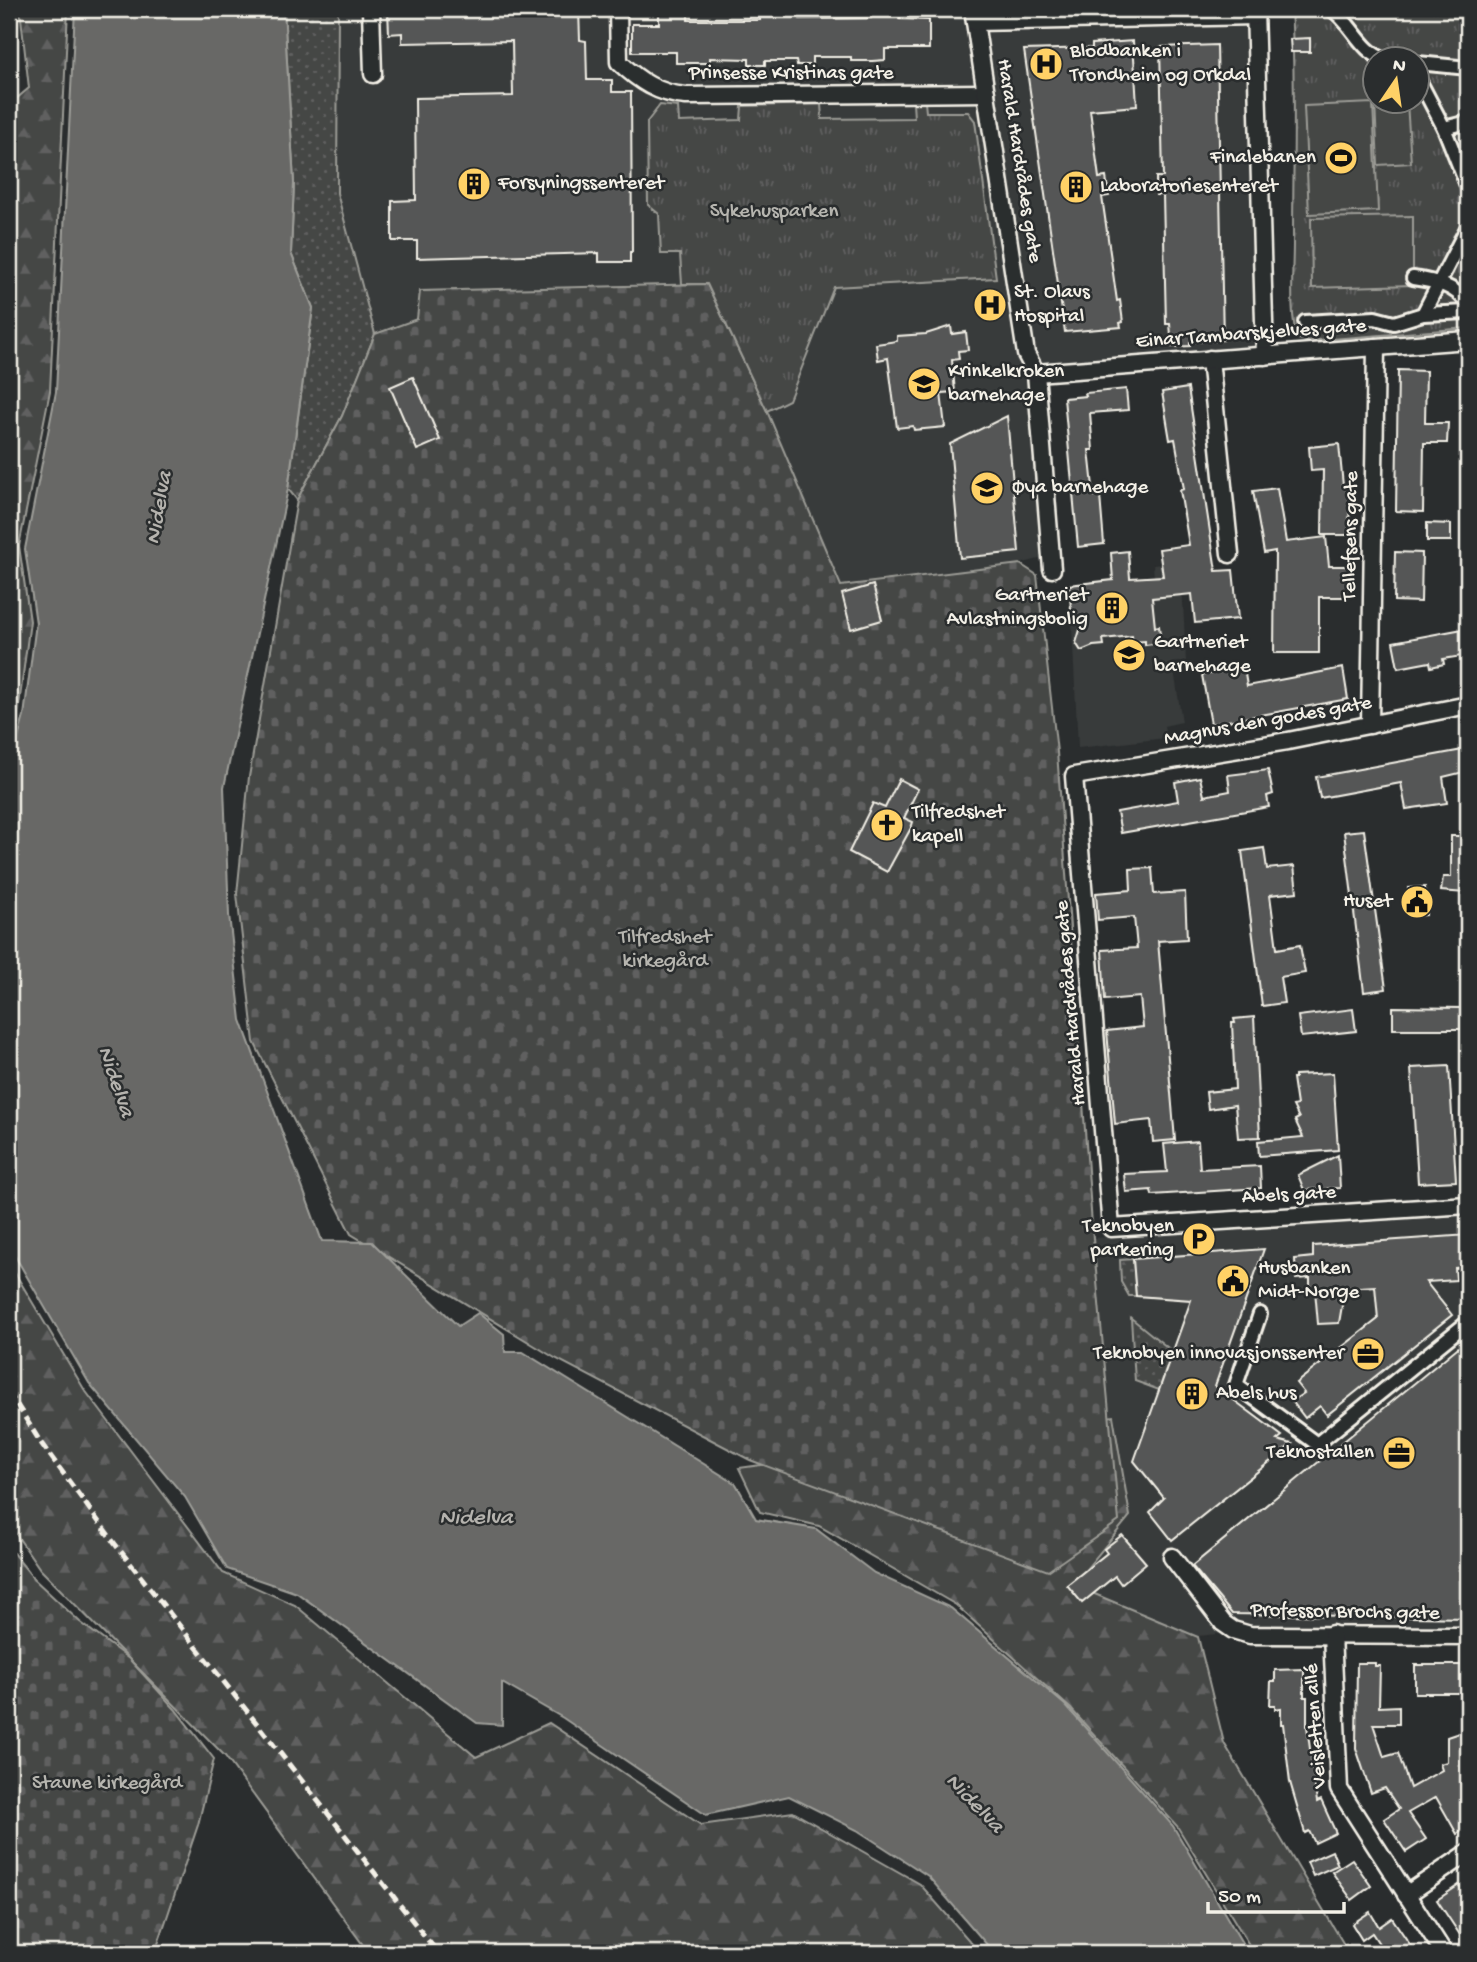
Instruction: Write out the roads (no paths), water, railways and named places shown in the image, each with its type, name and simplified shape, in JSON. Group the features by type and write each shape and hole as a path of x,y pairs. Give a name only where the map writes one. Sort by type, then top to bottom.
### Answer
{"street":[{"path":"371,9 373,75"},
{"name":"Prinsesse Kristinas gate","path":"618,9 619,62 633,75 668,94 986,93"},
{"path":"1331,9 1343,17 1363,46"},
{"path":"974,15 1256,13 1265,356"},
{"name":"Harald Hardrådes gate","path":"974,15 1026,354 1036,373 1052,569"},
{"path":"1432,64 1468,68"},
{"path":"1432,105 1468,188"},
{"path":"1444,128 1468,122"},
{"path":"1423,314 1468,226"},
{"path":"1413,278 1438,281 1464,297 1468,304"},
{"path":"1305,322 1374,318 1394,323 1423,314 1468,312"},
{"name":"Einar Tambarskjelves gate","path":"1036,373 1468,340"},
{"name":"Tellefsens gate","path":"1370,725 1376,347"},
{"path":"1210,359 1230,554"},
{"name":"Magnus den godes gate","path":"1074,776 1211,755 1468,705"},
{"name":"Harald Hardrådes gate","path":"1074,776 1111,1228"},
{"name":"Abels gate","path":"1111,1228 1468,1205"},
{"path":"1260,1314 1236,1385 1317,1444 1468,1322"},
{"name":"Professor Brochs gate","path":"1172,1557 1223,1623 1233,1630 1250,1634 1468,1636"},
{"name":"Veisletten allé","path":"1332,1634 1339,1789 1444,1953"},
{"path":"1406,1895 1468,1853"}],"water":[{"name":"Nidelva","path":"75,9 284,9 294,183 291,253 313,308 288,489 224,787 229,915 241,1020 322,1241 372,1242 458,1326 478,1313 504,1334 505,1352 523,1352 736,1484 756,1519 816,1529 874,1573 951,1608 1065,1705 1173,1826 1248,1953 994,1953 928,1876 857,1830 789,1796 706,1815 563,1718 502,1683 502,1725 477,1723 297,1593 227,1569 185,1497 89,1383 12,1251 9,1232 9,772 24,716 36,623 25,549 56,392"}],"railway":[{"path":"9,1392 41,1443 115,1544 438,1953"}],"place":[{"name":"Blodbanken i Trondheim og Orkdal","path":"1046,64"},
{"name":"Finalebanen","path":"1341,158"},
{"name":"Forsyningssenteret","path":"474,184"},
{"name":"Laboratoriesenteret","path":"1076,187"},
{"name":"St. Olavs Hospital","path":"990,305"},
{"name":"Krinkelkroken barnehage","path":"924,384"},
{"name":"Øya barnehage","path":"987,488"},
{"name":"Gartneriet Avlastningsbolig","path":"1112,608"},
{"name":"Gartneriet barnehage","path":"1129,655"},
{"name":"Tilfredshet kapell","path":"887,825"},
{"name":"Huset","path":"1417,902"},
{"name":"Teknobyen parkering","path":"1199,1239"},
{"name":"Husbanken Midt-Norge","path":"1233,1281"},
{"name":"Teknobyen innovasjonssenter","path":"1368,1354"},
{"name":"Abels hus","path":"1192,1394"},
{"name":"Teknostallen","path":"1399,1453"}],"park label":[{"name":"Sykehusparken","path":"774,212"},
{"name":"Tilfredshet kirkegård","path":"665,950"},
{"name":"Stavne kirkegård","path":"107,1784"}]}
